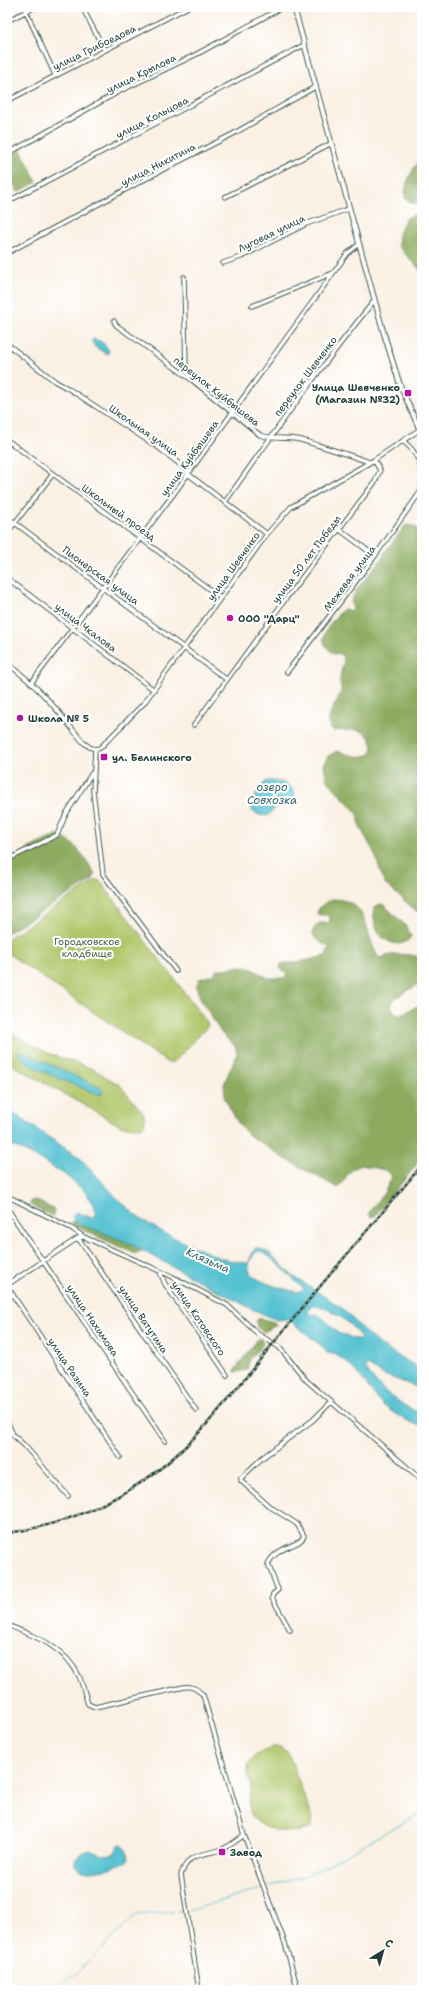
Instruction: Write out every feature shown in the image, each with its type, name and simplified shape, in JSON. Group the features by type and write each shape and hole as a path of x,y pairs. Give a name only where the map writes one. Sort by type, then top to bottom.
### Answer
{"street":[{"path":"7,21 26,9 35,7"},
{"path":"82,7 104,49"},
{"name":"улица Грибоедова","path":"7,101 104,49 143,32 188,7"},
{"name":"улица Крылова","path":"7,154 120,91 197,54 283,7"},
{"path":"294,7 330,144 374,301 400,385 421,433"},
{"path":"26,9 55,76"},
{"name":"улица Кольцова","path":"7,202 304,45"},
{"name":"улица Никитина","path":"7,254 164,169 233,134 315,87"},
{"path":"225,197 330,144"},
{"name":"Луговая улица","path":"223,263 242,257 306,224 348,209"},
{"name":"улица Куйбышева","path":"32,682 188,474 350,250 358,245"},
{"path":"252,306 333,273"},
{"path":"184,277 186,370 192,380"},
{"name":"переулок Шевченко","path":"225,502 340,342 374,301"},
{"name":"переулок Куйбышева","path":"114,321 116,325 192,380 260,435 270,438 299,440 369,462"},
{"name":"Школьная улица","path":"7,344 56,382 69,388 159,448 186,469 188,474 267,534"},
{"name":"улица Шевченко","path":"95,749 100,748 154,690 267,534 291,507 374,460 403,441 421,433"},
{"name":"Школьный проезд","path":"7,440 220,597"},
{"name":"Межевая улица","path":"287,672 375,556 421,491 422,484 417,454 403,441"},
{"name":"улица 50 лет Победы","path":"194,725 226,679 378,477 380,470 374,460"},
{"path":"7,533 53,474"},
{"name":"Пионерская улица","path":"7,518 104,587 226,679"},
{"path":"339,529 375,556"},
{"name":"улица Чкалова","path":"7,578 154,690"},
{"path":"7,663 32,682 52,703 85,744 95,749 93,770 94,798 103,874 176,971"},
{"path":"7,860 57,835 63,820 89,780 93,770"},
{"path":"7,1196 71,1228 84,1237 158,1270 226,1305 258,1334 279,1347 307,1381 422,1480"},
{"name":"улица Нахимова","path":"7,1208 165,1440"},
{"path":"7,1285 42,1260 78,1238 84,1237"},
{"name":"улица Ватутина","path":"78,1238 196,1410"},
{"name":"улица Котовского","path":"158,1270 165,1284 227,1374"},
{"name":"улица Разина","path":"7,1285 120,1457"},
{"path":"290,1630 272,1598 273,1594 278,1590 268,1564 277,1552 300,1542 304,1536 297,1524 264,1502 241,1481 241,1478 262,1458 313,1420 331,1402"},
{"path":"7,1421 16,1439 24,1445 68,1496"},
{"path":"7,1625 40,1639 59,1650 71,1662 79,1677 88,1704 95,1706 190,1686 198,1690 203,1695 244,1835 285,1943 298,1990"},
{"path":"199,1990 181,1876 184,1868 197,1855 228,1847 244,1835"}],"green space":[{"path":"21,150 37,182 18,192 7,173 7,157"},
{"path":"422,157 422,203 412,203 405,198 406,186 412,171"},
{"path":"422,211 422,272 398,246 399,234 405,219"},
{"path":"406,525 413,526 422,531 422,554 419,560 422,565 422,916 384,883 375,854 360,827 358,814 327,780 324,766 327,757 337,751 354,756 364,756 369,755 373,748 371,740 365,733 351,730 333,731 330,726 330,716 341,691 340,675 344,661 342,655 339,653 334,654 329,650 324,641 325,633 341,611 344,609 351,611 353,609 351,602 356,590 382,559 385,552"},
{"path":"57,835 75,846 84,856 95,875 92,880 7,933 7,866 29,848"},
{"name":"Городковское кладбище","path":"96,880 100,881 207,1022 208,1026 174,1062 168,1063 7,953 7,939"},
{"path":"333,899 346,901 354,905 360,912 365,920 374,949 379,958 401,954 422,958 422,982 395,998 391,1006 393,1011 399,1015 422,1004 422,1158 375,1216 370,1217 369,1212 384,1193 392,1177 385,1170 361,1165 352,1169 338,1188 284,1158 250,1136 239,1125 225,1099 224,1084 237,1053 235,1046 222,1034 201,1000 196,987 199,979 212,975 217,970 242,966 251,968 268,978 285,978 287,974 280,968 281,964 326,956 329,947 315,938 313,931 319,923 329,923 330,917 328,915 317,914 321,906"},
{"path":"380,904 384,905 406,926 411,936 404,943 395,944 386,940 377,930 374,918 374,908"},
{"path":"7,1031 47,1053 93,1069 120,1085 144,1114 145,1123 142,1127 121,1126 7,1062","holes":["33,1065 102,1094 96,1094"]},
{"path":"35,1200 55,1210 54,1215 52,1216 30,1205 31,1201"},
{"path":"73,1221 122,1240 141,1250 140,1253 136,1254 74,1226 71,1223"},
{"path":"259,1318 274,1322 276,1325 264,1332 257,1327 256,1321"},
{"path":"261,1339 263,1344 250,1359 247,1370 234,1371 257,1340"},
{"path":"272,1747 280,1747 288,1752 312,1817 312,1827 297,1832 287,1832 267,1827 253,1818 250,1811 251,1784 248,1777 249,1764 254,1756"}],"water":[{"path":"93,339 99,340 103,343 109,352 107,354 95,347 92,342"},
{"name":"озеро Совхозка","path":"267,781 284,783 293,790 295,794 293,798 277,806 268,816 259,815 252,811 251,803 260,788"},
{"path":"21,1051 99,1087 103,1091 102,1094 96,1094 31,1065 18,1053"},
{"name":"Клязьма","path":"7,1109 81,1159 116,1197 139,1218 160,1231 223,1259 248,1263 255,1248 260,1248 271,1254 293,1276 342,1308 370,1337 385,1348 422,1370 422,1389 384,1375 368,1365 365,1368 390,1396 414,1411 422,1414 422,1426 406,1420 387,1408 343,1359 327,1353 323,1347 288,1319 277,1320 252,1309 122,1240 77,1223 72,1217 76,1212 92,1218 97,1213 87,1193 64,1174 34,1156 7,1143","holes":["257,1251 267,1255 304,1289 302,1291 287,1290 264,1282 253,1275 250,1271 249,1265 251,1259","313,1305 327,1309 346,1321 361,1338 359,1340 338,1333 324,1319 316,1314 311,1315 308,1313"]},
{"path":"122,1845 129,1858 114,1867 92,1871 81,1871 74,1863 83,1852 90,1850 105,1855 111,1854 115,1853 118,1846"}],"waterway":[{"path":"188,1911 311,1874 422,1812"},
{"path":"53,1990 78,1972 136,1915 181,1911"}],"railway":[{"path":"7,1533 32,1529 81,1514 128,1491 169,1461 202,1430 228,1400 277,1338 422,1165"}],"place":[{"name":"Улица Шевченко (Магазин №32)","path":"408,393"},
{"name":"ООО \"Дарц\"","path":"230,618"},
{"name":"Школа № 5","path":"20,718"},
{"name":"ул. Белинского","path":"104,757"},
{"name":"Завод","path":"222,1852"}]}
